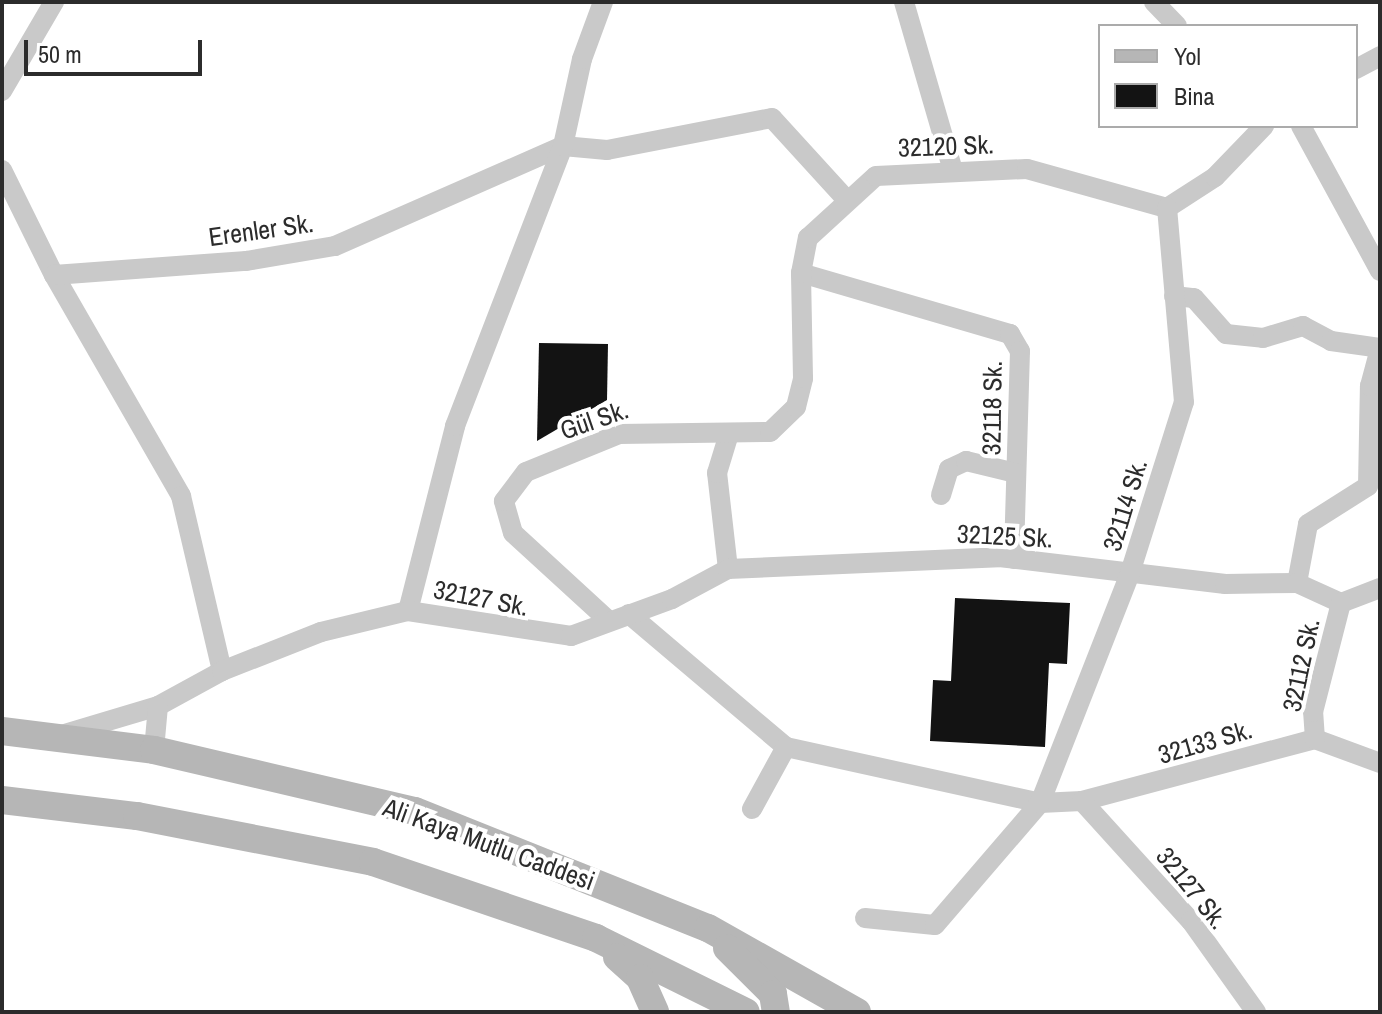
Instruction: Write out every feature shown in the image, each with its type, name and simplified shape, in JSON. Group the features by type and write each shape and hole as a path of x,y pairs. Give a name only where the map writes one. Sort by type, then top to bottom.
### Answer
{"main road":[{"name":"Ali Kaya Mutlu Caddesi","path":"2,731 59,735 154,750 415,811 708,928 857,1012"},
{"name":"Ali Kaya Mutlu Caddesi","path":"2,800 137,816 373,862 596,938 746,1012"},
{"path":"708,928 773,994 776,1012"},
{"path":"596,938 640,978 655,1012"}],"street":[{"path":"2,91 54,2"},
{"path":"408,611 455,426 563,146 582,59 603,2"},
{"path":"904,2 953,171"},
{"path":"1154,2 1175,24"},
{"path":"1358,68 1380,56"},
{"name":"Erenler Sk.","path":"54,275 246,261 335,246 563,146 607,150 772,118 847,200"},
{"path":"1167,208 1215,177 1262,128"},
{"path":"1302,128 1380,271"},
{"name":"32120 Sk.","path":"728,437 770,432 796,407 803,378 801,273 808,238 876,176 1027,169 1167,208"},
{"path":"2,170 54,275 181,496 222,671"},
{"name":"32114 Sk.","path":"865,918 935,925 1040,803 1130,573 1184,402 1167,208"},
{"name":"32118 Sk.","path":"801,273 1010,334 1020,351 1014,559"},
{"path":"1174,296 1194,298 1226,334 1263,338 1303,326 1331,341 1380,348"},
{"name":"32112 Sk.","path":"1297,583 1308,524 1374,489 1370,386 1380,348"},
{"name":"Gül Sk.","path":"526,472 619,434 646,429 728,437"},
{"path":"728,437 717,473 728,569"},
{"path":"941,495 949,469 966,461 1016,473"},
{"name":"32127 Sk.","path":"59,735 158,706 222,671 321,632 408,611 543,636 571,636 609,621 513,533 504,501 526,472"},
{"name":"32125 Sk.","path":"609,621 728,569 1014,559 1225,584 1297,583 1341,603"},
{"path":"1341,603 1380,588"},
{"name":"32112 Sk.","path":"1315,739 1313,712 1341,603"},
{"path":"629,614 786,747 1040,803"},
{"path":"154,750 158,706"},
{"path":"1315,739 1376,766"},
{"name":"32133 Sk.","path":"1040,803 1082,801 1315,739"},
{"path":"752,809 786,747"},
{"name":"32127 Sk.","path":"1082,801 1191,921 1256,1012"}],"building":[{"path":"539,343 608,344 607,400 537,441"},
{"path":"955,598 1070,603 1067,664 1049,663 1045,747 930,741 933,680 951,681"}]}
